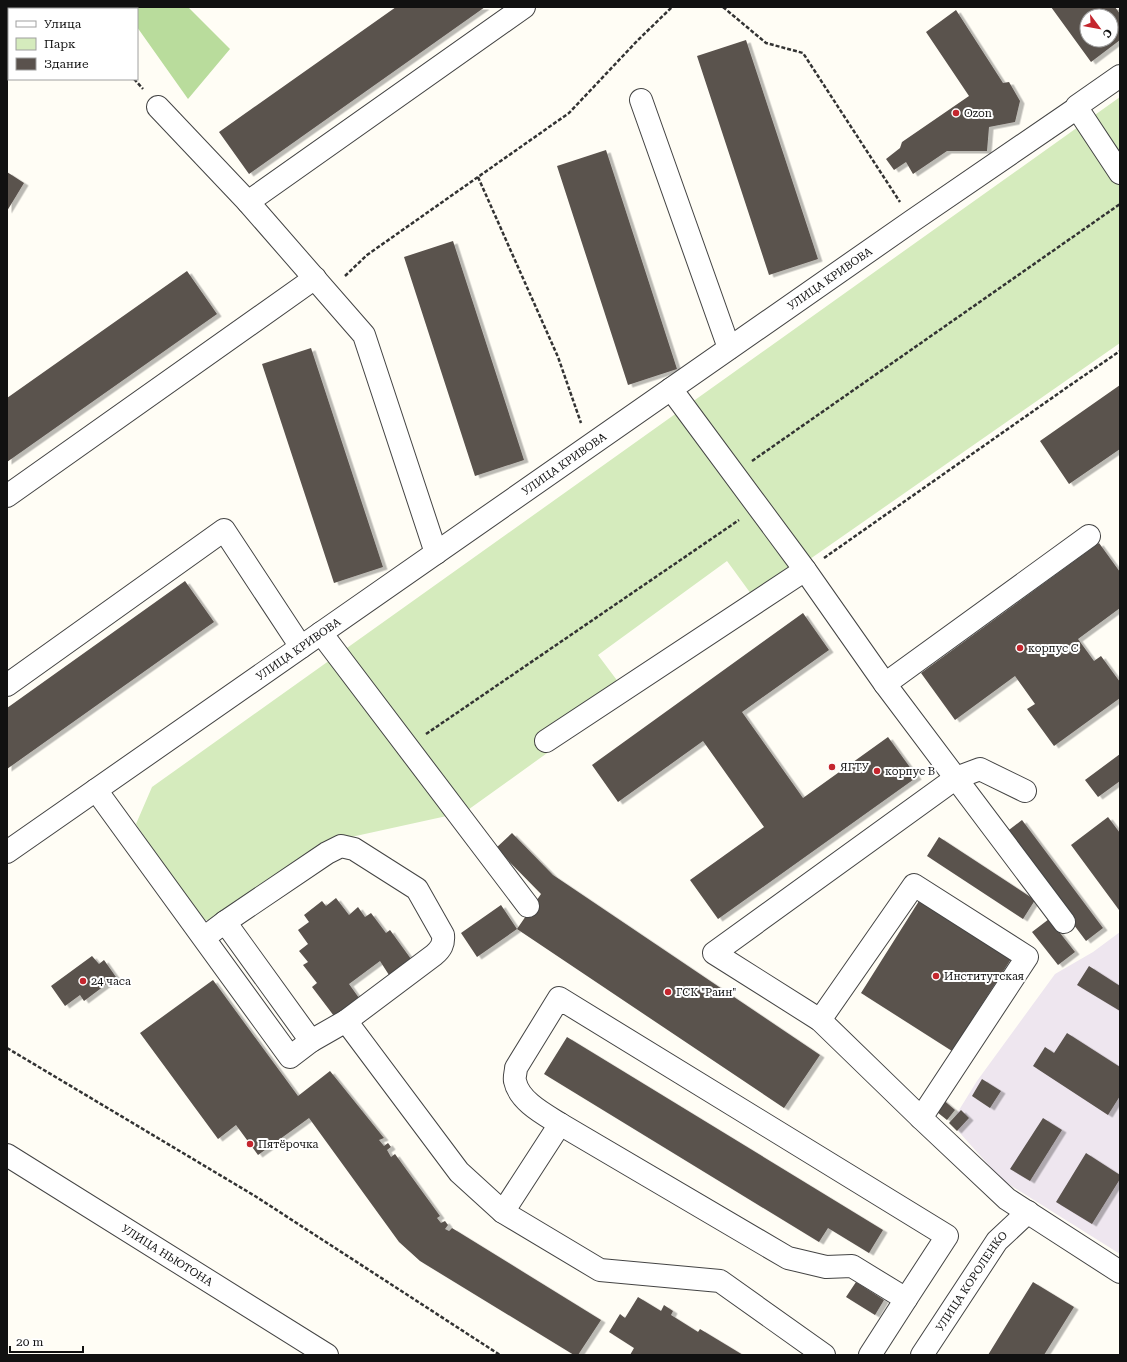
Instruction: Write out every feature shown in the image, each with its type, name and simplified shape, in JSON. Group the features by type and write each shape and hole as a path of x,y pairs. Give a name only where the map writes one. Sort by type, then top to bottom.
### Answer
{"street":[{"path":"248,202 524,7"},
{"name":"УЛИЦА КРИВОВА","path":"7,852 670,389 1077,108 1077,106 1120,76"},
{"path":"641,100 729,348"},
{"path":"158,107 248,202 364,335 436,552"},
{"path":"1077,108 1120,173"},
{"path":"7,496 321,286"},
{"path":"670,389 805,570 885,684 1064,922"},
{"path":"7,684 224,530 301,647"},
{"path":"885,684 1089,536"},
{"path":"546,741 805,570"},
{"path":"321,633 528,906"},
{"path":"1025,792 980,769 956,778 714,953 820,1020 921,1118 1007,1198 1120,1272"},
{"path":"96,790 290,1057 311,1041 346,1021 434,955 444,942 443,935 417,890 354,849 341,846 327,853 225,922 204,938"},
{"path":"820,1020 914,885 1027,957 921,1118"},
{"path":"225,922 311,1041"},
{"path":"870,1355 947,1236 559,998 516,1068 515,1081 522,1095 533,1107 788,1258 826,1267 852,1266 906,1299"},
{"path":"346,1021 459,1172 503,1212 600,1270 720,1281 824,1355"},
{"path":"503,1212 560,1124"},
{"name":"УЛИЦА НЬЮТОНА","path":"7,1155 327,1355"},
{"name":"УЛИЦА КОРОЛЕНКО","path":"922,1355 997,1241 1028,1212"}],"path":[{"path":"321,286 569,114 637,41 672,7"},
{"path":"723,7 766,43 803,53 912,221"},
{"path":"478,177 558,357 582,424"},
{"path":"734,474 1120,204"},
{"path":"805,570 819,562 1120,351"},
{"path":"407,747 758,507"},
{"path":"7,1048 255,1196 500,1355"}],"shaded area":[{"path":"1120,932 1120,1254 1002,1180 951,1123 977,1081 1055,974 1093,952"}],"green space":[{"path":"122,7 188,7 230,49 188,99 138,28 138,8"},
{"path":"1120,97 1120,343 754,598 727,561 598,655 628,695 465,812 342,839 219,920 199,920 136,824 152,787"}],"building":[{"path":"396,7 485,7 249,174 219,132"},
{"path":"1051,7 1116,8 1079,8 1079,46"},
{"path":"956,10 1003,83 1009,82 1020,101 1015,122 989,127 987,151 947,151 913,174 906,162 894,170 886,159 900,148 902,142 969,96 926,32"},
{"path":"1119,13 1120,14 1119,41"},
{"path":"746,40 818,259 769,275 697,56"},
{"path":"1081,48 1109,48 1091,62"},
{"path":"606,150 677,369 628,385 557,166"},
{"path":"7,172 24,183 7,211"},
{"path":"453,241 524,460 475,476 404,257"},
{"path":"187,271 217,314 7,462 7,398"},
{"path":"311,348 383,567 334,583 262,364"},
{"path":"1120,385 1120,449 1069,484 1040,441"},
{"name":"корпус С","path":"1099,543 1120,572 1120,608 1078,639 1094,661 1101,656 1120,682 1120,698 1054,746 1027,709 1035,704 1015,676 955,720 921,673"},
{"path":"185,581 214,622 7,769 7,708"},
{"name":"корпус В","path":"803,613 829,650 742,712 803,798 888,737 917,777 718,919 690,880 764,827 703,741 618,802 592,765"},
{"path":"1120,754 1120,781 1098,797 1085,780"},
{"path":"1108,817 1120,833 1119,910 1071,845"},
{"path":"1022,820 1103,928 1086,941 1005,833"},
{"name":"ГСК \"Раин\"","path":"512,833 553,875 820,1055 784,1108 517,929 541,894 496,848"},
{"path":"939,837 1035,900 1023,919 927,856"},
{"path":"336,898 349,915 358,907 365,917 371,913 386,933 390,930 411,959 389,975 380,961 349,984 359,998 334,1016 312,987 317,983 303,965 308,962 299,951 308,944 298,930 309,922 304,915 322,901 326,906"},
{"name":"Институтская","path":"919,901 1011,959 952,1051 861,993"},
{"path":"501,905 517,929 477,957 461,933"},
{"path":"1049,919 1075,952 1058,965 1032,932"},
{"name":"24 часа","path":"92,956 99,964 104,960 116,977 84,1001 80,995 65,1006 51,986"},
{"path":"1089,966 1120,986 1120,1011 1077,985"},
{"path":"213,980 298,1096 330,1071 384,1138 379,1140 384,1146 388,1143 391,1147 387,1150 391,1157 395,1154 440,1216 437,1218 441,1223 445,1221 448,1225 445,1229 449,1231 452,1228 601,1320 578,1355 574,1355 420,1261 399,1242 309,1118 258,1155 236,1125 218,1139 140,1033"},
{"path":"1067,1033 1120,1067 1120,1096 1108,1115 1033,1066 1045,1047 1054,1053"},
{"path":"567,1037 883,1230 869,1253 828,1228 819,1242 544,1074"},
{"path":"982,1079 1001,1091 990,1108 972,1096"},
{"path":"941,1098 955,1110 947,1120 932,1108"},
{"path":"961,1110 969,1118 957,1131 949,1123"},
{"path":"1043,1118 1062,1130 1030,1181 1010,1169"},
{"path":"1086,1153 1120,1175 1120,1179 1092,1224 1056,1202"},
{"path":"856,1282 884,1300 875,1315 846,1297"},
{"path":"1033,1282 1074,1307 1044,1355 988,1355"},
{"path":"638,1297 661,1311 664,1305 673,1311 671,1315 698,1332 700,1329 743,1355 630,1355 634,1348 609,1332 620,1314 625,1318"}],"place":[{"name":"Ozon","path":"956,113"},
{"name":"корпус С","path":"1020,648"},
{"name":"ЯГТУ","path":"832,767"},
{"name":"корпус В","path":"877,771"},
{"name":"Институтская","path":"936,976"},
{"name":"24 часа","path":"83,981"},
{"name":"ГСК \"Раин\"","path":"668,992"},
{"name":"Пятёрочка","path":"250,1144"}]}
